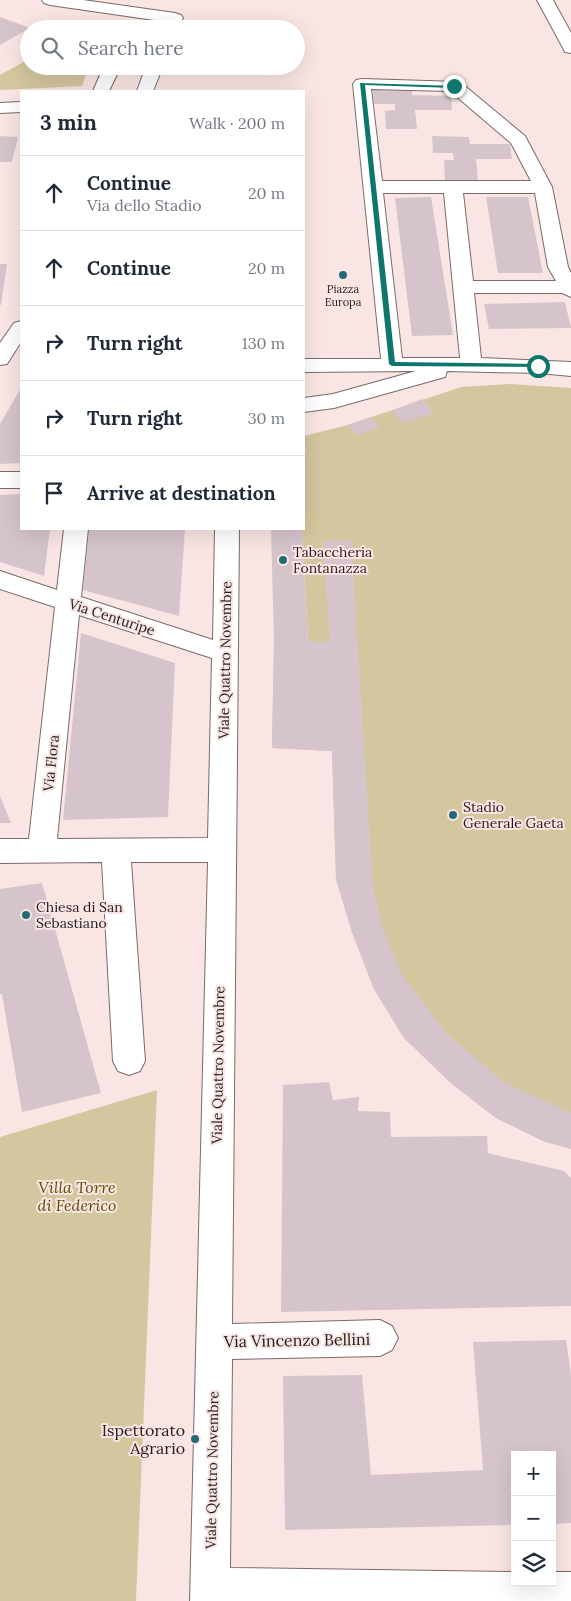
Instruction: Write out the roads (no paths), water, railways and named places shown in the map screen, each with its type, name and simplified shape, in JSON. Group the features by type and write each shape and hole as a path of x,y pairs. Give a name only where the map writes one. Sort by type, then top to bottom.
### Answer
{"street":[{"path":"50,0 139,13 161,20"},
{"path":"174,20 182,0"},
{"path":"545,0 571,48"},
{"path":"136,20 139,13"},
{"path":"101,90 109,75"},
{"path":"145,90 151,75"},
{"path":"392,364 362,84 454,86 519,140 543,187 558,267 570,289 464,287"},
{"path":"0,108 20,107"},
{"path":"372,186 543,187"},
{"path":"453,187 464,287 467,364"},
{"path":"0,359 20,329"},
{"path":"0,363 20,363"},
{"path":"305,405 334,401 467,364"},
{"path":"305,366 467,364 571,369"},
{"path":"0,480 20,480"},
{"name":"Via Flora","path":"42,851 76,530"},
{"name":"Viale Quattro Novembre","path":"210,1594 227,530"},
{"name":"Via Centuripe","path":"0,580 225,653"},
{"path":"0,851 222,850"},
{"path":"116,851 129,1061"},
{"name":"Via Vincenzo Bellini","path":"214,1342 380,1338"},
{"path":"210,1594 514,1596 571,1592"}],"place":[{"name":"Piazza Europa","path":"343,275"},
{"name":"Tabaccheria Fontanazza","path":"283,560"},
{"name":"Stadio Generale Gaeta","path":"453,815"},
{"name":"Chiesa di San Sebastiano","path":"26,915"},
{"name":"Ispettorato Agrario","path":"195,1439"}],"park label":[{"name":"Villa Torre di Federico","path":"77,1196"}]}
